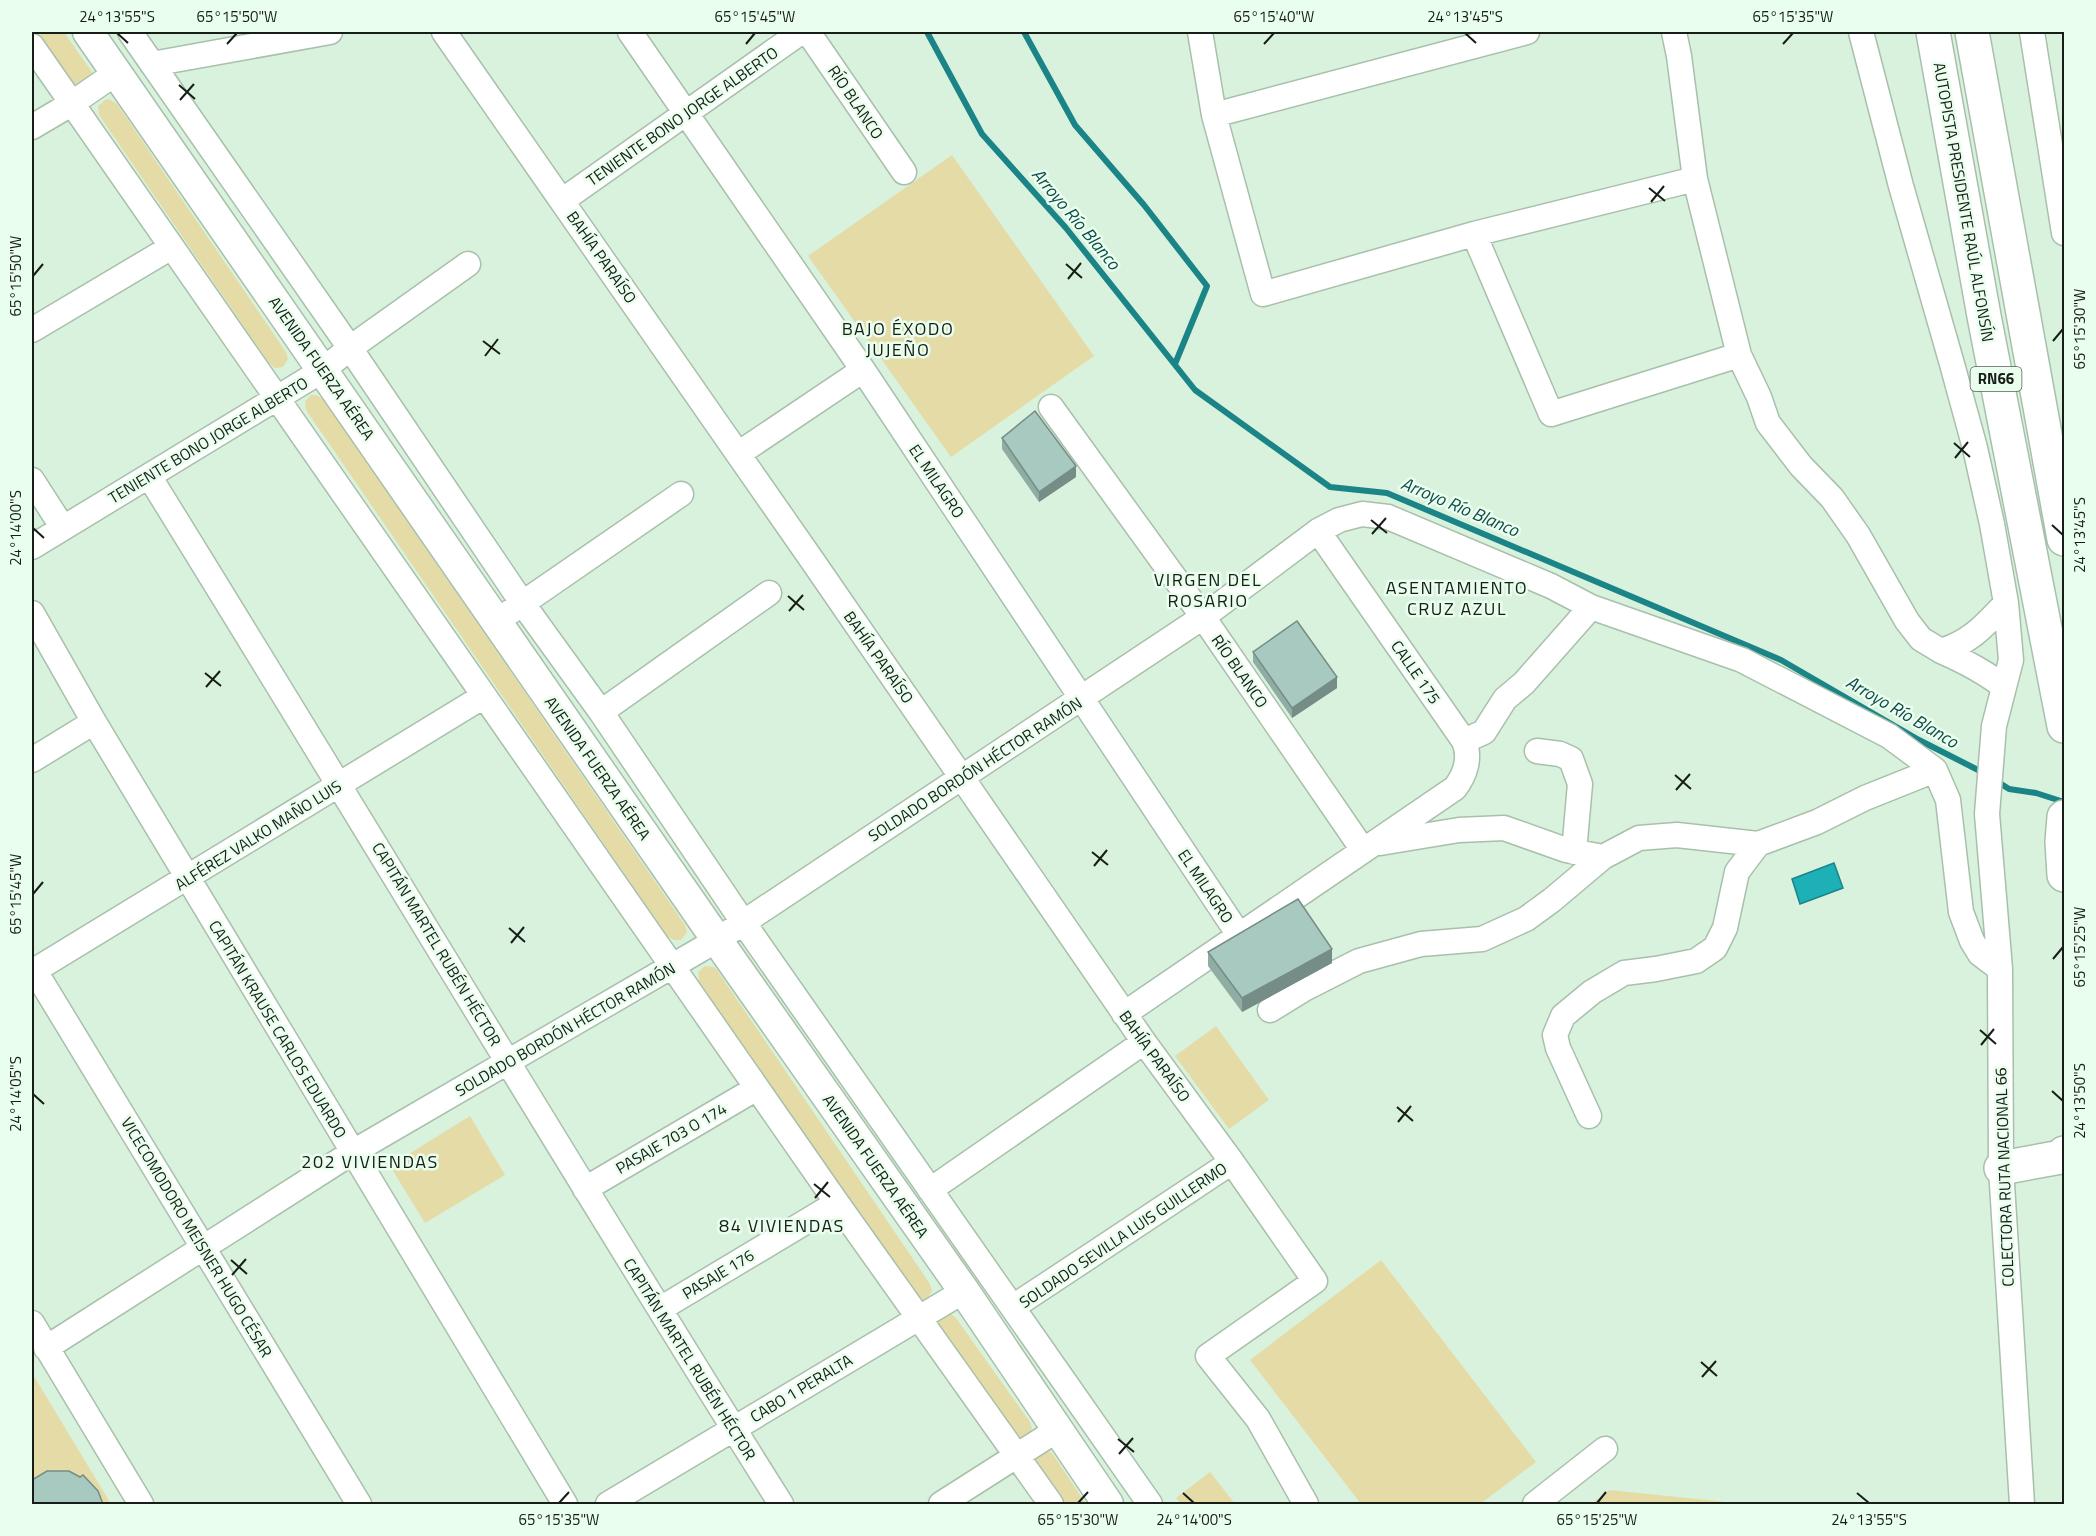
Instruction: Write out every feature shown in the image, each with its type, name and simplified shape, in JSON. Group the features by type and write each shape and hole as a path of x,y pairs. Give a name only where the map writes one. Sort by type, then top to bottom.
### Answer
{"highway":[{"name":"AUTOPISTA PRESIDENTE RAÚL ALFONSÍN","path":"1932,32 1984,316 2064,726"},
{"name":"RN66","path":"1972,32 2064,539"},
{"path":"2063,824 2064,875"},
{"path":"2001,1168 2061,1157 2064,1153"}],"main road":[{"name":"AVENIDA FUERZA AÉREA","path":"88,32 717,940 964,1291 1108,1504"}],"street":[{"path":"130,32 350,348 523,604 601,712 743,922 1150,1504"},
{"path":"152,64 330,32"},
{"name":"BAHÍA PARAÍSO","path":"444,32 1124,1014 1315,1281 1208,1356 1258,1419 1306,1504"},
{"name":"EL MILAGRO","path":"630,32 863,370 1239,934"},
{"name":"TENIENTE BONO JORGE ALBERTO","path":"562,200 801,32"},
{"name":"RÍO BLANCO","path":"808,32 904,172"},
{"path":"1200,32 1214,115 1263,294 1474,234 1695,179"},
{"path":"1214,115 1527,32"},
{"path":"1674,32 1695,179 1739,355 1759,397 1768,423 1801,466 1832,498 1858,535 1906,621 1921,639 1976,667 2004,687"},
{"name":"COLECTORA RUTA NACIONAL 66","path":"1861,32 1901,186 1975,448 1992,525 1992,617 2011,660 1994,726 1987,814 2000,969 2001,1168 2022,1504"},
{"path":"2032,32 2064,233"},
{"path":"32,46 170,248 278,398 837,1203 1050,1504"},
{"path":"32,127 116,73"},
{"path":"1474,234 1551,414 1739,355"},
{"path":"32,330 170,248"},
{"name":"TENIENTE BONO JORGE ALBERTO","path":"32,547 323,370 350,348 468,264"},
{"path":"738,454 863,370"},
{"name":"RÍO BLANCO","path":"1051,407 1367,847"},
{"name":"CAPITÁN MARTEL RUBÉN HÉCTOR","path":"149,476 340,784 585,1189 781,1504"},
{"path":"32,480 63,528"},
{"path":"496,621 681,494"},
{"name":"SOLDADO BORDÓN HÉCTOR RAMÓN","path":"46,1348 353,1152 717,940 1203,617 1318,531 1339,520 1362,514 1388,518 1551,586 1591,607 1742,660 1889,736 1935,770"},
{"name":"CALLE 175","path":"1318,531 1464,741"},
{"path":"601,712 769,593"},
{"path":"1124,1014 1455,788 1463,777 1468,751 1464,741 1484,732 1505,699 1524,683 1591,607"},
{"name":"CAPITÁN KRAUSE CARLOS EDUARDO","path":"32,613 94,722 565,1504"},
{"path":"1941,651 1958,646 1972,637 1992,617"},
{"name":"ALFÉREZ VALKO MAÑO LUIS","path":"33,971 484,696"},
{"path":"32,760 94,722"},
{"path":"1537,751 1560,754 1571,759 1574,767 1580,784 1574,852"},
{"path":"1270,1010 1304,989 1359,961 1421,944 1482,939 1526,919 1603,857 1639,838 1677,835 1758,844 1817,822 1865,798 1935,770 1948,800 1961,912 1972,941 1980,954 2000,969"},
{"path":"1367,847 1428,834 1504,828 1574,852 1603,857"},
{"path":"1589,1116 1557,1048 1555,1035 1563,1016 1592,992 1624,974 1696,961 1714,948 1725,928 1737,872 1758,844"},
{"name":"VICECOMODORO MEISNER HUGO CÉSAR","path":"33,971 359,1504"},
{"path":"930,1190 1144,1042"},
{"name":"PASAJE 703 O 174","path":"585,1189 757,1088"},
{"name":"SOLDADO SEVILLA LUIS GUILLERMO","path":"1013,1307 1232,1162"},
{"name":"PASAJE 176","path":"660,1309 837,1203"},
{"name":"CABO 1 PERALTA","path":"608,1504 964,1291"},
{"path":"32,1323 141,1504"},
{"path":"941,1504 1057,1430"},
{"path":"1535,1504 1605,1449"}],"shaded area":[{"path":"36,32 64,32 94,75 89,83 77,85 70,80"},
{"path":"109,99 117,104 286,352 288,359 283,367 275,368 269,363 99,115 98,106"},
{"path":"952,155 1094,356 951,457 808,256"},
{"path":"311,395 323,399 685,925 687,932 681,940 674,940 667,936 306,410 305,401"},
{"path":"705,966 714,967 717,970 930,1284 932,1291 927,1299 919,1300 913,1295 699,981 698,972"},
{"path":"1216,1026 1269,1100 1229,1129 1175,1056"},
{"path":"470,1116 505,1175 425,1223 393,1171 396,1162"},
{"path":"1381,1260 1536,1462 1480,1504 1361,1504 1250,1360"},
{"path":"949,1313 956,1318 1030,1422 1032,1429 1030,1435 1023,1438 1015,1436 937,1324 938,1320"},
{"path":"32,1373 111,1504 32,1494"},
{"path":"1044,1448 1052,1453 1086,1504 1061,1504 1033,1459"},
{"path":"1210,1472 1235,1504 1181,1504 1176,1498"},
{"path":"1609,1490 1746,1504 1591,1504"}],"water":[{"path":"1834,863 1843,888 1800,904 1792,879"}],"building":[{"path":"1035,411 1076,466 1039,492 1002,438"},
{"path":"1297,621 1337,677 1292,708 1253,652"},
{"path":"1298,899 1332,949 1242,998 1208,952"},
{"path":"47,1471 69,1471 80,1477 83,1475 98,1491 103,1504 32,1504 32,1480"}],"waterway":[{"name":"Arroyo Río Blanco","path":"927,32 982,134 1066,228 1195,390 1330,487 1387,493 1781,660 1919,740 1984,773"},
{"path":"1024,32 1075,125 1144,205 1207,286 1175,364"},
{"name":"Arroyo Río Blanco","path":"1995,780 2009,789 2036,793 2064,802"}],"district":[{"name":"BAJO ÉXODO JUJEÑO","path":"898,339"},
{"name":"VIRGEN DEL ROSARIO","path":"1208,590"},
{"name":"ASENTAMIENTO CRUZ AZUL","path":"1457,598"},
{"name":"202 VIVIENDAS","path":"370,1162"},
{"name":"84 VIVIENDAS","path":"782,1226"}]}
